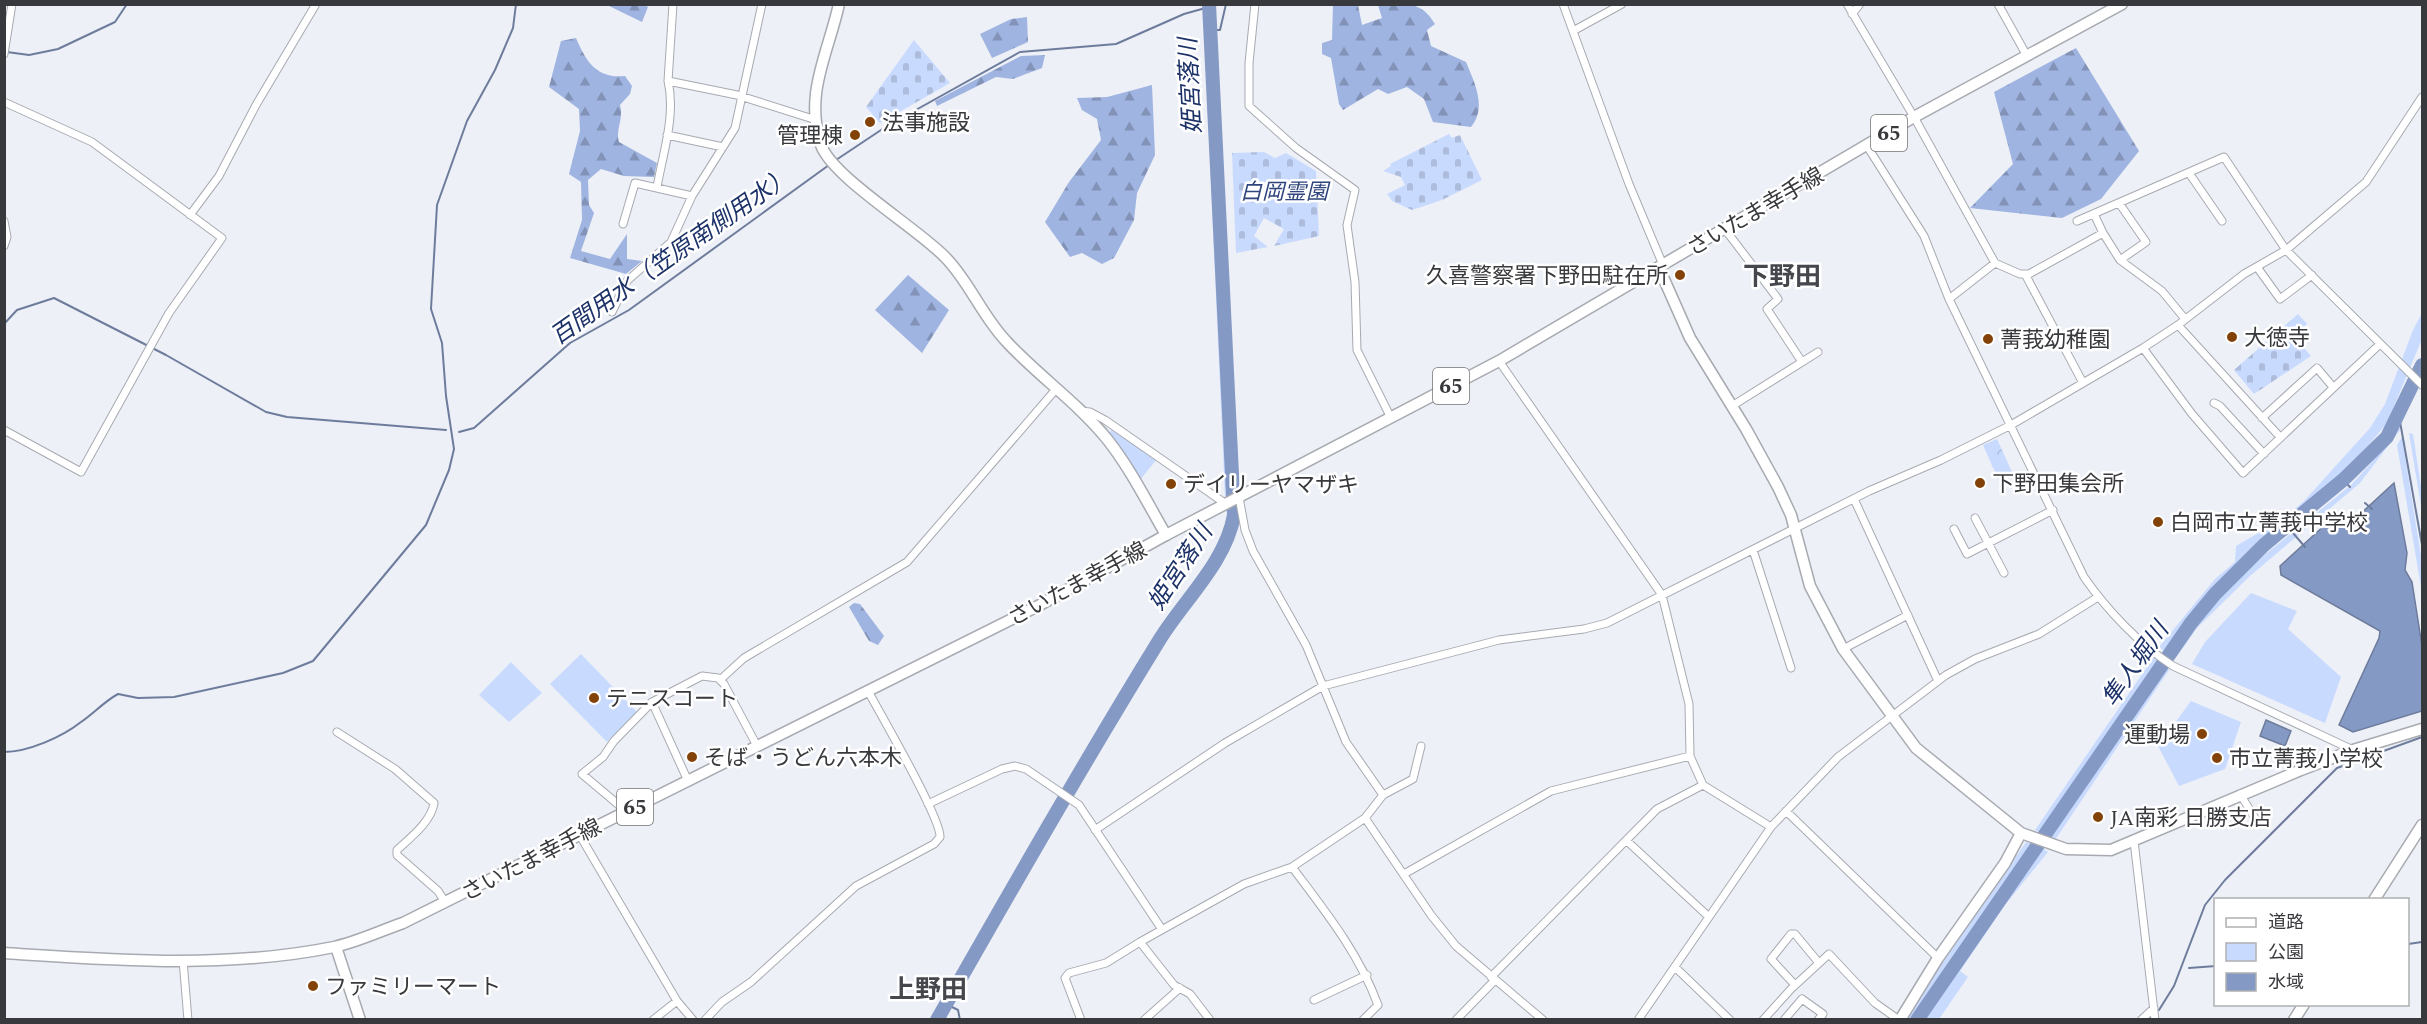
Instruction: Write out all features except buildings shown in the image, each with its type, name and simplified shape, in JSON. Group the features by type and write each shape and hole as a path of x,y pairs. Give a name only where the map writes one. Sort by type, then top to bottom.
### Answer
{"main road":[{"path":"839,4 814,97 813,119 822,148 837,169 946,258 1006,342 1080,411 1122,459 1166,535"},
{"name":"さいたま幸手線","path":"4,953 183,960 261,959 336,947 403,923 1038,606 1166,535 1498,361 1914,117 2122,4"},
{"path":"1661,267 1690,338 1778,487 1791,515 1810,586 1843,649 1916,748 2025,835 2050,845 2100,851 2134,841 2240,794 2353,750 2422,729"},
{"path":"2375,898 2422,825"},
{"path":"1899,1020 1938,958 2025,835"},
{"path":"336,947 360,1020"},
{"path":"2294,1020 2303,1006"}],"street":[{"path":"4,54 12,4"},
{"path":"190,214 219,176 256,105 316,4"},
{"path":"657,187 672,97 668,81 673,4"},
{"path":"612,312 627,281 671,242 692,196 735,128 744,97 762,4"},
{"path":"1255,4 1249,63 1250,106 1296,148 1355,190 1347,225 1355,282 1357,350 1391,418"},
{"path":"1563,4 1661,267"},
{"path":"1574,31 1622,4"},
{"path":"1846,4 1914,117 1995,263 2025,274 2038,270 2103,233"},
{"path":"1852,14 1860,4"},
{"path":"1998,4 2027,56"},
{"path":"668,81 744,97 813,119"},
{"path":"1095,830 1225,743 1323,686 1498,640 1584,629 1607,623 1854,499 2011,425 2143,348 2286,249 2366,182 2422,97"},
{"path":"4,102 92,142 222,238 170,313 81,471 4,430"},
{"path":"667,135 723,147"},
{"path":"1868,146 1924,236 1949,299 2084,577 2098,597 2156,654 2170,664 2353,750"},
{"path":"2077,221 2224,157 2286,249 2422,385"},
{"path":"2189,173 2223,221"},
{"path":"623,224 635,183 692,196"},
{"path":"2119,203 2146,242 2120,260"},
{"path":"2094,214 2120,260 2162,291 2186,319"},
{"path":"4,221 7,237 4,246"},
{"path":"1724,228 1778,299 1767,309 1802,362"},
{"path":"1949,299 1995,263"},
{"path":"2257,267 2280,299 2312,275"},
{"path":"2025,274 2083,383"},
{"path":"2178,325 2280,437"},
{"path":"2143,348 2192,414 2243,473 2380,344"},
{"path":"1732,406 1818,352"},
{"path":"1498,361 1662,595 1689,704 1690,756 1703,785 1771,827"},
{"path":"2262,418 2318,368 2333,387"},
{"path":"720,680 744,658 907,562 1056,388"},
{"path":"2214,403 2220,406 2264,454"},
{"path":"1080,411 1090,412 1105,420 1225,504"},
{"path":"1239,497 1245,530 1253,551 1285,605 1346,742 1383,795"},
{"path":"1854,499 1938,681"},
{"path":"1954,529 1967,554 2053,510"},
{"path":"1975,518 2004,573"},
{"path":"1753,550 1791,668"},
{"path":"1642,1018 1771,827 1838,757 1938,681 1975,659 2039,634 2098,597"},
{"path":"1843,649 1908,615"},
{"path":"626,811 582,774 603,757 614,741 652,702 702,676 720,680 757,746"},
{"path":"705,1020 722,1002 751,982 856,886 934,844 940,837 941,831 928,804 868,691"},
{"path":"652,702 688,781"},
{"path":"337,732 395,769 434,803 433,809 416,832 397,850 397,855 438,891 445,902"},
{"path":"1081,1020 1065,978 1069,973 1106,963 1161,928 1244,884 1292,867 1365,818 1383,795 1413,779 1421,746"},
{"path":"1404,874 1551,791 1690,756"},
{"path":"928,804 1015,766 1026,769 1079,805 1161,928"},
{"path":"1456,1020 1657,809 1703,785"},
{"path":"2240,794 2258,823"},
{"path":"1786,811 1938,958"},
{"path":"1365,818 1431,915 1456,946 1543,1020"},
{"path":"579,834 677,1000 693,1020"},
{"path":"1627,841 1709,917"},
{"path":"2134,841 2155,1020"},
{"path":"1292,867 1341,932 1367,975 1378,1005 1364,1020"},
{"path":"1795,985 1771,959 1791,934 1795,934 1819,963"},
{"path":"1140,942 1174,985 1190,994 1210,1020"},
{"path":"1763,1020 1795,985 1829,954 1875,1003 1899,1020"},
{"path":"183,960 188,1020"},
{"path":"1676,967 1730,1020"},
{"path":"1314,1000 1367,975"},
{"path":"1144,1020 1180,988"},
{"path":"1784,1020 1802,999 1823,1014 1818,1020"},
{"path":"653,1020 677,1000"},
{"path":"2141,1020 2154,1008"}],"green space":[{"path":"607,5 644,5 648,7 642,22"},
{"path":"1333,5 1358,5 1362,25 1382,18 1378,5 1412,5 1430,16 1435,24 1427,30 1431,46 1466,62 1473,79 1479,103 1476,119 1471,127 1433,122 1424,99 1407,87 1388,94 1378,89 1343,110 1339,104 1331,58 1322,54 1322,43 1332,40"},
{"path":"1027,17 1028,42 992,58 980,34 1011,19"},
{"path":"1204,28 1208,35 1229,495 1225,497"},
{"path":"576,38 593,67 607,75 625,76 632,86 630,94 620,105 619,142 657,163 654,177 624,176 601,169 588,180 589,205 594,213 581,251 610,259 627,234 627,259 642,261 626,274 570,258 582,220 581,182 569,174 580,131 579,109 549,87 561,41"},
{"path":"914,40 950,83 880,123 866,107"},
{"path":"2076,48 2139,151 2101,199 2062,218 1970,208 2013,164 1994,92"},
{"path":"1045,55 1042,68 1013,79 996,77 937,106 935,101 1021,56"},
{"path":"1152,85 1155,155 1137,193 1134,220 1114,258 1102,264 1082,253 1070,257 1045,222 1069,182 1101,140 1097,119 1082,110 1077,98 1107,97"},
{"path":"1449,134 1452,138 1460,135 1482,180 1442,200 1412,210 1392,201 1387,194 1405,185 1401,177 1383,171 1391,166 1390,164"},
{"name":"白岡霊園","path":"1264,152 1275,158 1286,153 1316,171 1319,236 1274,246 1284,229 1264,218 1254,236 1268,247 1236,253 1232,153"},
{"path":"908,275 949,310 922,353 875,310"},
{"path":"2422,313 2422,339 2387,423 2353,464 2306,510 2240,562 2199,604 2164,651 2159,647 2215,579 2235,562 2236,546 2286,517 2304,501 2370,428 2385,404 2413,330"},
{"path":"2298,314 2307,324 2294,336 2311,356 2254,394 2234,370"},
{"path":"2399,423 2400,430 2360,483 2250,576 2197,628 2175,659 2172,657 2215,600 2247,569 2351,485 2372,462"},
{"path":"1111,430 1157,459 1140,480 1126,455 1109,434"},
{"path":"2409,433 2413,434 2422,493 2422,512"},
{"path":"2402,437 2422,562 2422,593 2397,445"},
{"path":"1997,439 2012,472 1998,479 1983,445"},
{"path":"2251,593 2297,611 2288,629 2341,677 2325,723 2192,664 2205,642"},
{"path":"854,603 860,604 884,636 878,645 869,641 849,607"},
{"name":"テニスコート","path":"581,654 637,712 607,742 550,684"},
{"path":"2154,657 2158,660 2041,833 2035,830"},
{"name":"テニスコート","path":"511,662 542,693 509,722 479,695"},
{"path":"2166,665 2169,670 2055,840 2048,836"},
{"name":"運動場","path":"2191,701 2241,722 2225,769 2179,786 2158,746"},
{"path":"2026,842 2032,844 1910,1019 1903,1020"},
{"path":"2041,847 2048,852 2005,905 1960,971 1968,977 1939,1019 1920,1019"}],"water":[{"path":"2394,483 2407,553 2405,570 2412,582 2422,646 2422,711 2353,732 2339,725 2379,638 2380,631 2281,575 2280,566 2338,513 2357,517"},
{"path":"2266,720 2291,731 2285,746 2260,736"}],"waterway":[{"path":"7,52 29,55 58,49 115,22 127,4"},
{"path":"4,752 34,746 55,738 73,728 118,694 138,698 174,697 283,673 313,661 426,525 449,470 454,449 446,396 442,343 431,309 437,205 467,121 495,70 513,28 516,4"},
{"name":"姫宮落川","path":"937,1020 1103,733 1160,639 1213,565 1230,532 1234,515 1209,4"},
{"name":"百間用水（笠原南側用水）","path":"1211,30 1220,30 1226,4"},
{"name":"百間用水（笠原南側用水）","path":"836,160 887,126 1020,52 1116,44 1184,14 1209,7"},
{"name":"百間用水（笠原南側用水）","path":"459,432 474,428 570,343 629,310 829,165"},
{"name":"百間用水（笠原南側用水）","path":"4,324 17,310 54,298 166,355 266,412 287,417 446,430"},
{"name":"隼人堀川","path":"1917,1020 2191,623 2215,594 2264,545 2343,480 2387,437 2422,365"},
{"path":"2399,416 2422,545"},
{"path":"2343,480 2350,487"},
{"path":"2365,503 2372,509"},
{"path":"2287,526 2305,547"},
{"path":"2159,1010 2174,986 2205,905 2225,880 2337,768 2422,737"},
{"path":"2409,944 2422,942"},
{"path":"2189,968 2214,966"},
{"path":"946,1004 958,1010 960,1020"}],"place":[{"name":"法事施設","path":"870,122"},
{"name":"管理棟","path":"855,135"},
{"name":"久喜警察署下野田駐在所","path":"1680,275"},
{"name":"大徳寺","path":"2232,337"},
{"name":"菁莪幼稚園","path":"1988,339"},
{"name":"下野田集会所","path":"1980,483"},
{"name":"デイリーヤマザキ","path":"1171,484"},
{"name":"白岡市立菁莪中学校","path":"2158,522"},
{"name":"テニスコート","path":"594,698"},
{"name":"運動場","path":"2202,734"},
{"name":"そば・うどん六本木","path":"692,757"},
{"name":"市立菁莪小学校","path":"2217,758"},
{"name":"JA南彩 日勝支店","path":"2098,817"},
{"name":"ファミリーマート","path":"313,986"}],"district":[{"name":"下野田","path":"1782,276"},
{"name":"上野田","path":"928,989"}]}
